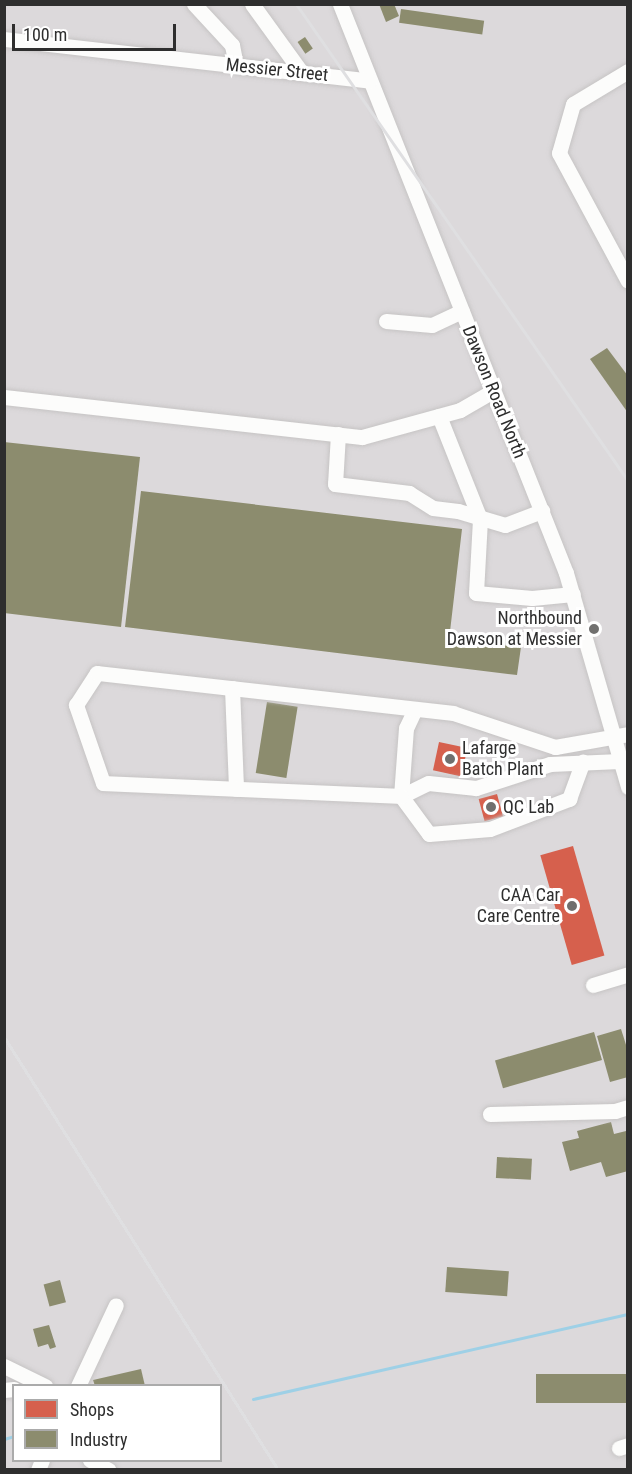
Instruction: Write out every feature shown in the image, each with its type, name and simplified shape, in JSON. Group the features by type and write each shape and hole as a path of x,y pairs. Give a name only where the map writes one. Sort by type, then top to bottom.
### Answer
{"street":[{"path":"194,4 232,45 236,65"},
{"path":"252,4 302,73"},
{"name":"Dawson Road North","path":"340,4 573,594 621,736 620,761 627,787"},
{"name":"Messier Street","path":"4,39 370,81"},
{"path":"627,71 573,104 559,153 627,281"},
{"path":"386,321 432,325 462,311"},
{"path":"4,397 362,437 460,410 493,391"},
{"path":"439,416 480,519 476,593 532,598 573,594"},
{"path":"338,434 335,483 409,493 433,508 458,511 505,525 542,511"},
{"path":"620,761 550,764 476,788 428,783 401,796 103,783 76,705 97,672 453,713 555,747 621,736"},
{"path":"232,688 236,789"},
{"path":"416,708 406,728 401,796 429,834 490,829 569,799 583,761"},
{"path":"593,985 627,974"},
{"path":"490,1114 615,1111 627,1107"},
{"path":"79,1384 116,1305"},
{"path":"4,1366 35,1384"},
{"path":"92,1462 109,1470"}],"shaded area":[{"path":"5,5 627,5 627,1469 5,1470"}],"building: Shops":[{"name":"Lafarge Batch Plant","path":"439,742 467,748 461,776 433,770"},
{"name":"QC Lab","path":"497,794 503,816 485,821 479,799"},
{"name":"CAA Car Care Centre","path":"573,846 604,956 572,965 540,855"}],"building: Industry":[{"path":"379,4 394,4 399,16 386,22"},
{"path":"401,9 484,21 482,35 399,23"},
{"path":"305,37 313,49 305,54 298,42"},
{"path":"607,348 628,376 628,413 590,359"},
{"path":"4,442 140,457 121,627 4,613"},
{"path":"141,491 462,529 449,640 521,647 517,675 125,627"},
{"path":"267,702 298,707 286,778 256,773"},
{"path":"621,1029 628,1051 628,1077 610,1082 597,1036"},
{"path":"594,1032 602,1060 503,1088 495,1060"},
{"path":"611,1122 614,1134 626,1131 628,1171 606,1177 601,1162 570,1171 562,1142 579,1138 577,1131"},
{"path":"497,1157 532,1159 531,1180 496,1178"},
{"path":"447,1267 509,1271 507,1296 445,1292"},
{"path":"60,1280 66,1302 50,1307 44,1284"},
{"path":"49,1325 56,1347 50,1349 48,1344 38,1347 33,1329"},
{"path":"141,1369 145,1384 94,1384 93,1380"},
{"path":"536,1374 628,1374 628,1403 536,1403"}],"waterway":[{"path":"253,1399 628,1314"},
{"path":"4,1439 12,1437"}],"railway":[{"path":"296,4 628,481"},
{"path":"4,1037 278,1470"}],"place":[{"name":"Northbound Dawson at Messier","path":"594,629"},
{"name":"Lafarge Batch Plant","path":"450,759"},
{"name":"QC Lab","path":"491,807"},
{"name":"CAA Car Care Centre","path":"572,906"}]}
